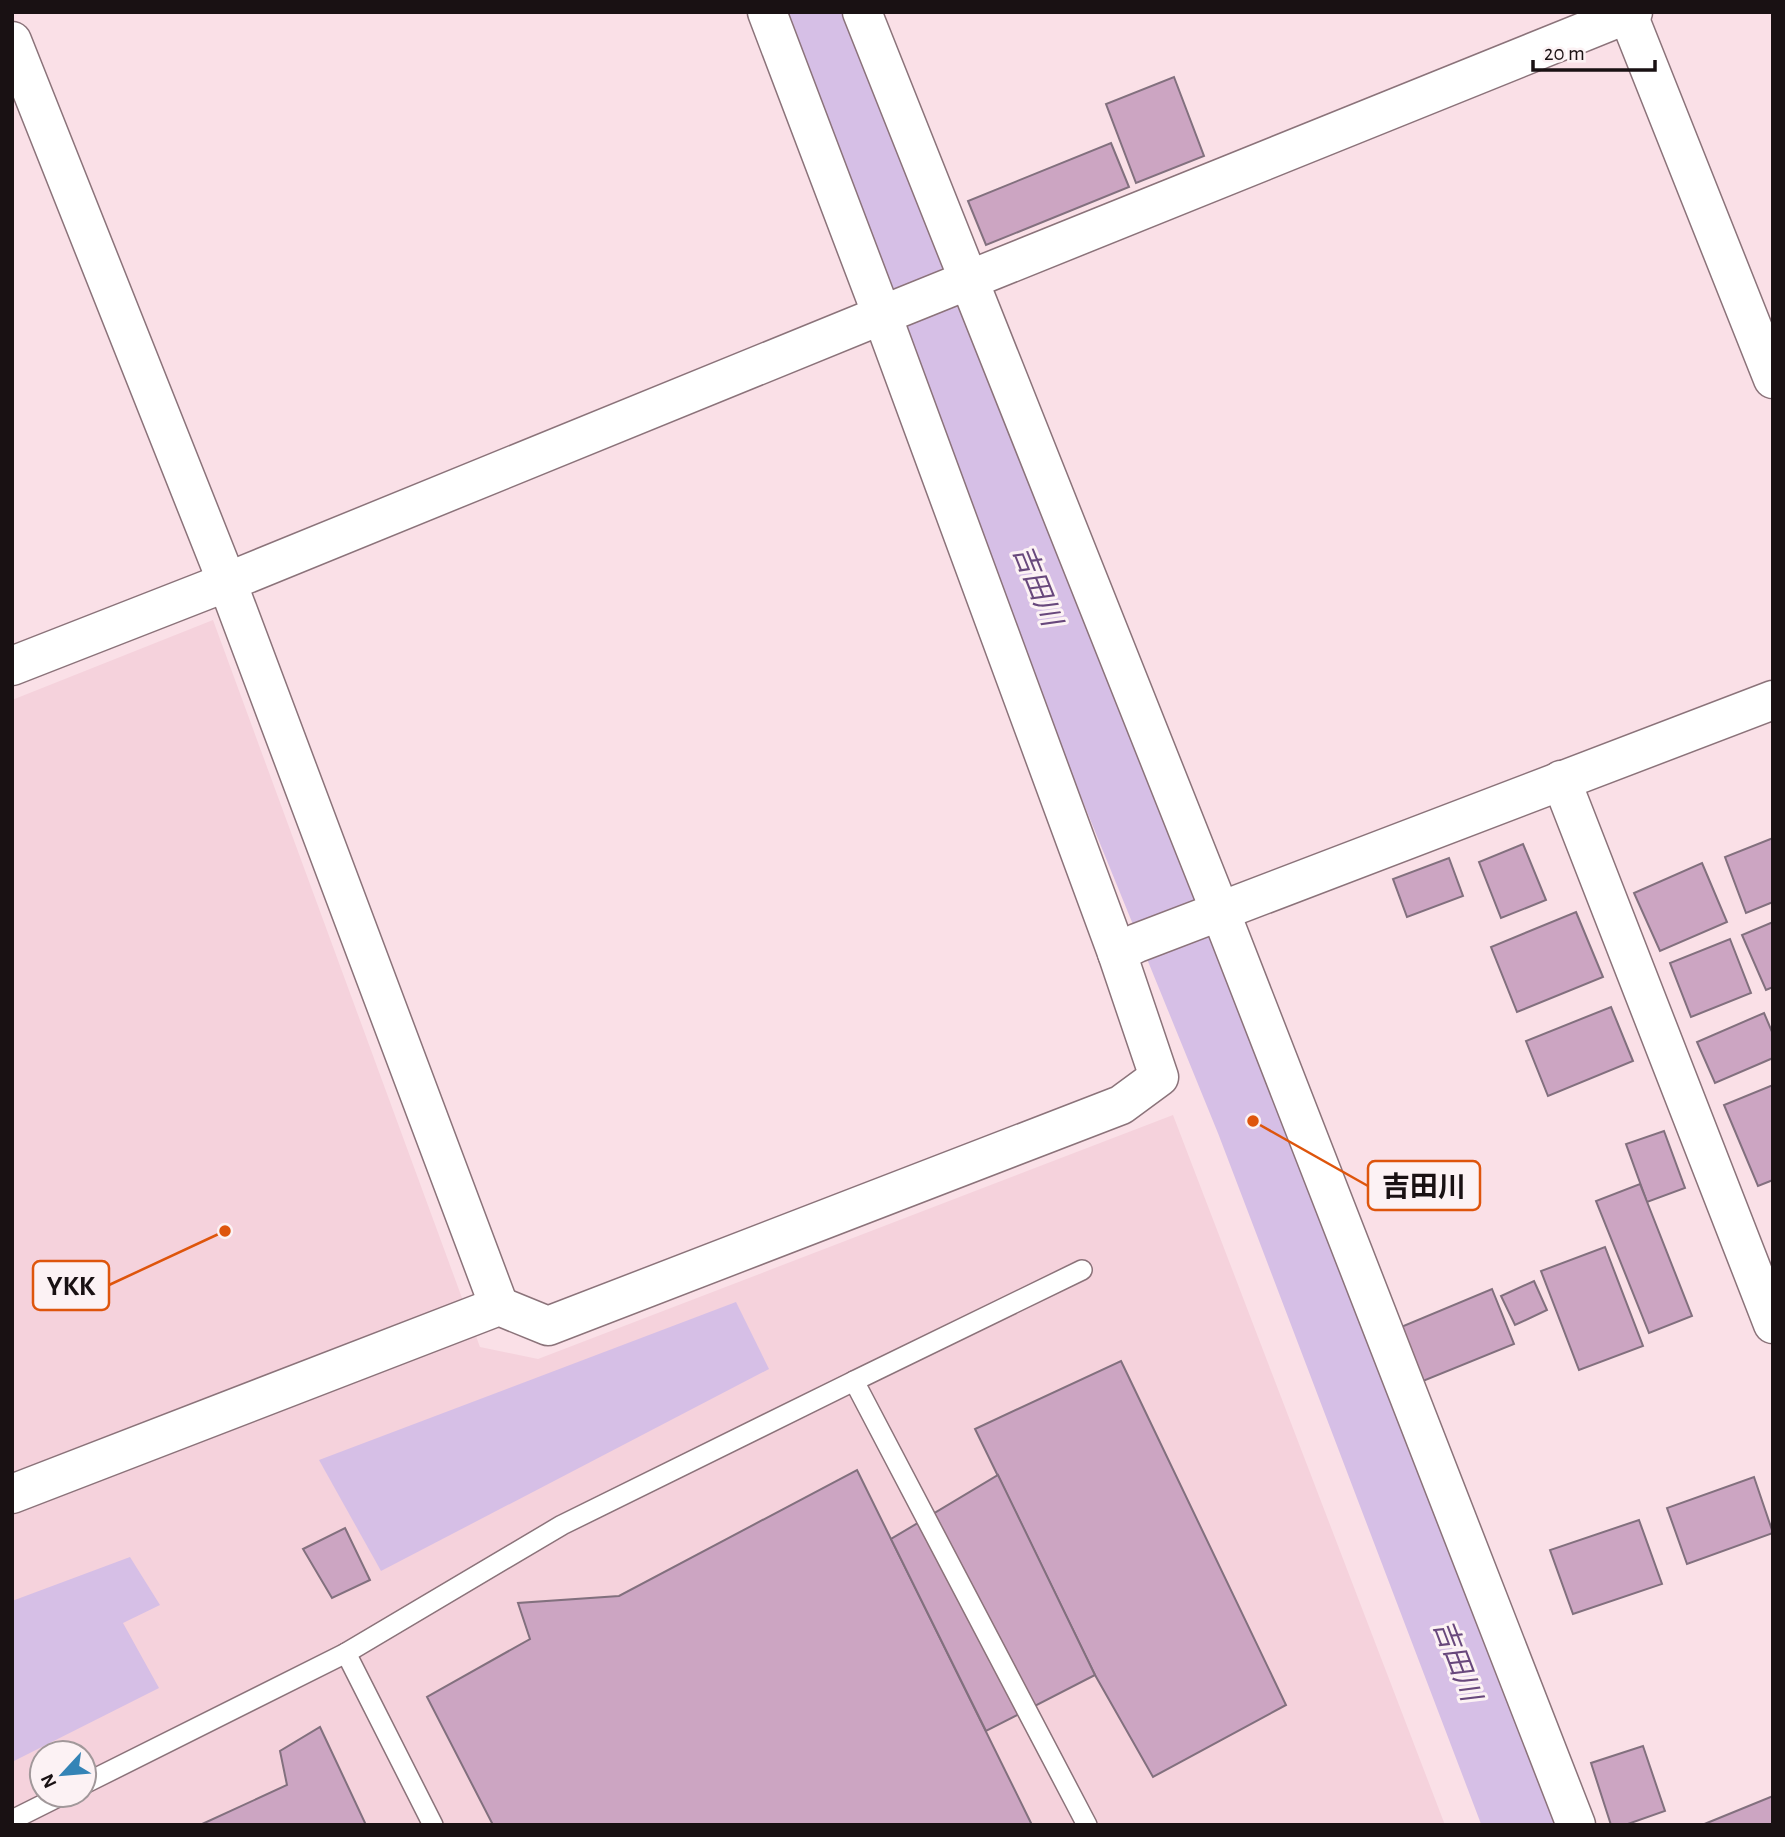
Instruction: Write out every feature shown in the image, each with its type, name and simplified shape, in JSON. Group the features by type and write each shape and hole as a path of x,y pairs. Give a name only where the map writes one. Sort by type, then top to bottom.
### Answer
{"street":[{"path":"12,1494 499,1306 548,1326 1121,1105 1159,1077 1117,953 882,315 767,12"},
{"path":"862,12 1220,911 1576,1825"},
{"path":"12,666 227,582 969,278 1630,13 1773,379"},
{"path":"12,41 227,582 499,1306"},
{"path":"1117,953 1137,943 1773,700"},
{"path":"1561,780 1773,1324"}],"lane":[{"path":"98,1777 346,1653 562,1525 1082,1270"},
{"path":"854,1381 1087,1825"},
{"path":"346,1653 433,1825"},
{"path":"12,1820 34,1809"}],"shaded area":[{"path":"213,620 480,1347 538,1359 1173,1115 1445,1825 12,1825 12,700"},
{"path":"736,1302 769,1369 381,1571 319,1460"},
{"path":"130,1557 160,1605 123,1623 159,1688 58,1739 28,1739 28,1754 12,1762 12,1601"}],"building":[{"path":"1174,77 1204,156 1136,183 1106,104"},
{"path":"1111,143 1129,187 986,245 968,201"},
{"path":"1773,838 1773,902 1746,913 1725,857"},
{"path":"1523,844 1546,900 1501,918 1479,862"},
{"path":"1449,858 1463,896 1407,917 1393,879"},
{"path":"1702,863 1727,922 1660,951 1634,893"},
{"path":"1576,912 1603,977 1517,1012 1491,947"},
{"path":"1773,922 1773,987 1766,990 1742,935"},
{"path":"1730,939 1751,993 1691,1017 1670,963"},
{"path":"1611,1007 1633,1061 1548,1096 1526,1041"},
{"path":"1764,1013 1773,1034 1773,1058 1715,1083 1697,1042"},
{"path":"1773,1085 1773,1180 1758,1186 1724,1105"},
{"path":"1664,1131 1685,1188 1647,1202 1626,1144"},
{"path":"1640,1184 1692,1316 1649,1333 1596,1201"},
{"path":"1605,1247 1643,1346 1579,1370 1541,1271"},
{"path":"1534,1281 1547,1310 1515,1325 1501,1296"},
{"path":"1492,1289 1514,1344 1423,1381 1401,1327"},
{"path":"1121,1361 1286,1705 1153,1777 1095,1675 975,1429"},
{"path":"857,1470 1032,1825 493,1825 427,1697 530,1639 518,1603 619,1596"},
{"path":"998,1475 1095,1675 986,1731 891,1539"},
{"path":"1754,1477 1773,1533 1687,1564 1667,1508"},
{"path":"1639,1520 1662,1584 1573,1614 1550,1550"},
{"path":"345,1528 370,1580 332,1598 303,1549"},
{"path":"320,1727 366,1825 200,1825 287,1785 280,1751"},
{"path":"1643,1746 1665,1811 1625,1825 1611,1825 1591,1763"},
{"path":"1773,1796 1773,1825 1702,1825"}],"waterway":[{"name":"吉田川","path":"807,12 1068,667 1253,1121 1521,1825"}],"place":[{"name":"吉田川","path":"1253,1121"},
{"name":"YKK","path":"225,1231"}]}
